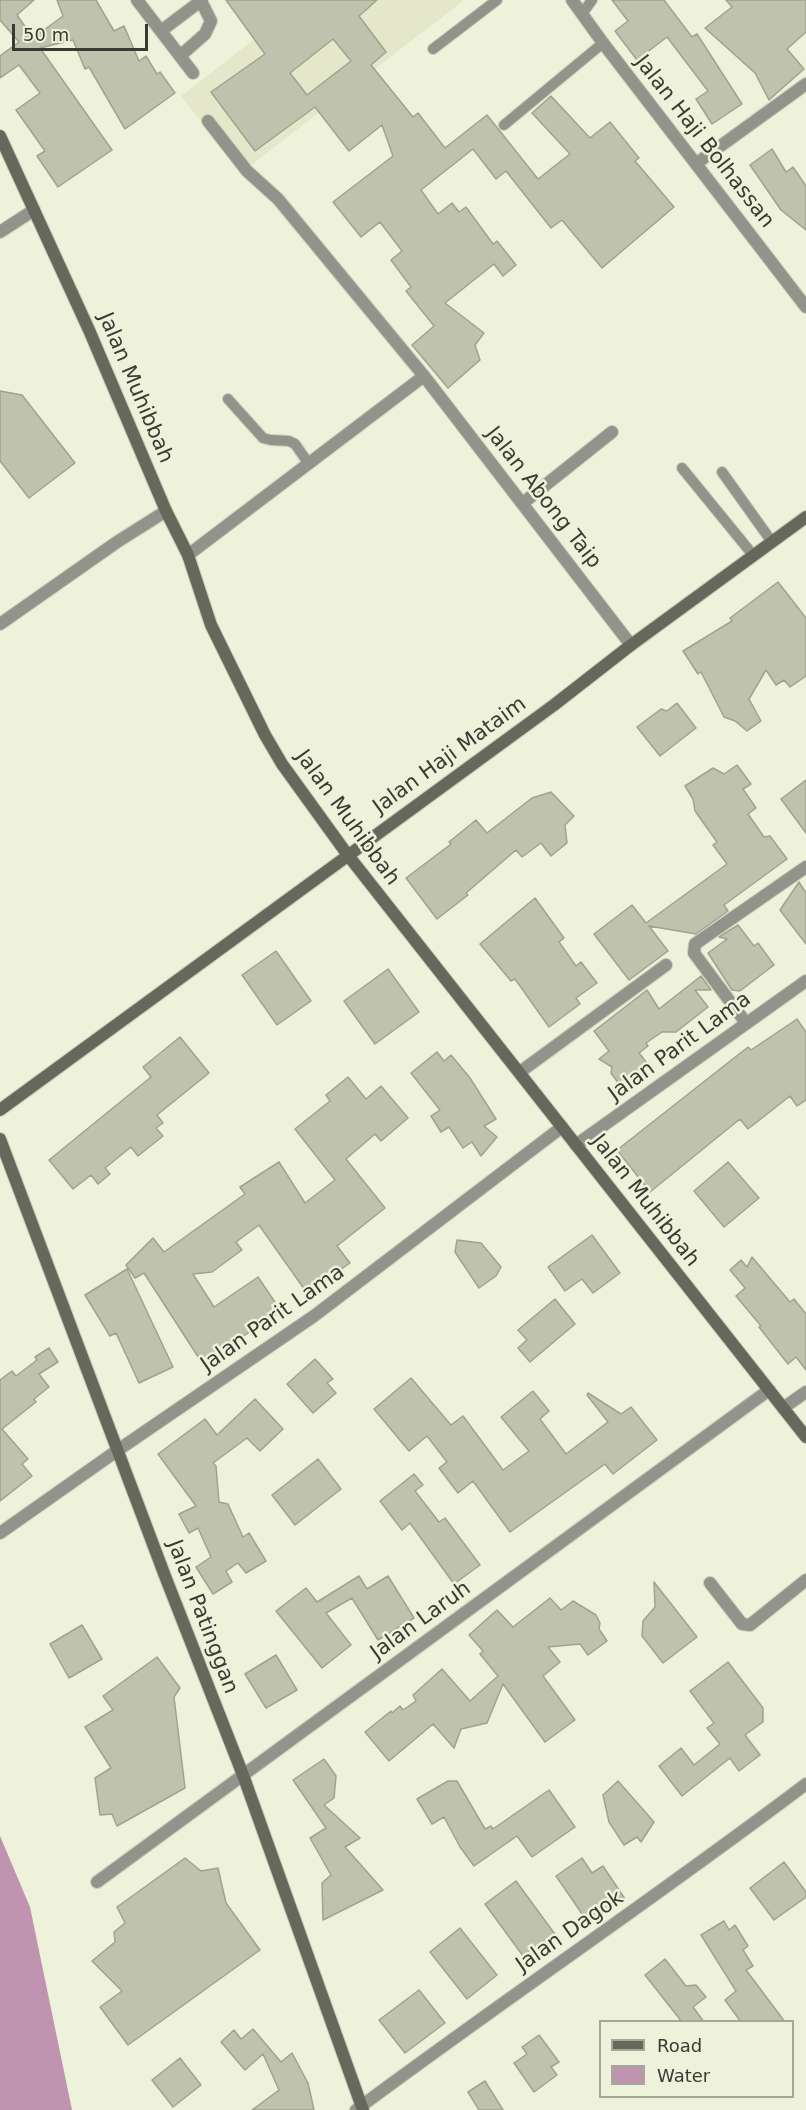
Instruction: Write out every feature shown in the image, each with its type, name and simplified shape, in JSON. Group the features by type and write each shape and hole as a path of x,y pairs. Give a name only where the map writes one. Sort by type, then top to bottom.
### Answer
{"main road":[{"name":"Jalan Muhibbah","path":"0,136 88,330 166,511 188,555 211,626 265,735 289,774 347,854 806,1437"},
{"name":"Jalan Haji Mataim","path":"0,1110 806,518"},
{"name":"Jalan Patinggan","path":"0,1139 243,1776 360,2109"}],"street":[{"path":"137,0 193,73"},
{"path":"161,31 202,0 211,21 205,34 180,56"},
{"name":"Jalan Haji Bolhassan","path":"572,0 603,44 806,307"},
{"path":"697,163 806,84"},
{"name":"Jalan Abong Taip","path":"208,121 247,171 278,199 424,376 631,645"},
{"path":"0,232 34,210"},
{"path":"188,555 424,376"},
{"path":"523,503 612,432"},
{"path":"0,624 117,542 166,511"},
{"path":"746,1023 694,953 695,944 806,866 806,861"},
{"path":"520,1072 666,965"},
{"name":"Jalan Parit Lama","path":"576,1145 806,981"},
{"name":"Jalan Parit Lama","path":"0,1533 314,1316 562,1127"},
{"name":"Jalan Laruh","path":"97,1882 769,1390"},
{"path":"783,1408 806,1392"},
{"path":"710,1583 742,1624 750,1625 806,1580"},
{"name":"Jalan Dagok","path":"360,2109 529,1984 703,1862 806,1784"}],"lane":[{"path":"433,50 497,0"},
{"path":"582,14 592,0"},
{"path":"504,125 603,44"},
{"path":"228,399 263,438 289,441 295,444 309,464"},
{"path":"682,468 753,555"},
{"path":"722,472 772,542"}],"shaded area":[{"path":"305,0 464,0 241,173 181,96"}],"water":[{"path":"0,1836 30,1907 72,2110 0,2110"}],"building":[{"path":"0,0 34,0 17,15 33,38 63,16 57,0 96,0 114,31 124,26 139,61 146,56 157,74 160,72 175,93 125,129 89,67 85,69 73,40 40,48 112,150 58,187 37,156 45,151 16,110 40,93 19,65 0,78 0,56 19,42 0,20"},
{"path":"226,0 377,0 359,16 386,52 371,65 413,117 418,113 445,148 487,115 538,179 570,154 532,113 551,96 590,138 610,122 639,158 635,161 674,207 602,268 562,220 551,228 506,171 496,179 473,149 421,190 438,214 452,203 459,212 466,207 493,244 497,241 516,265 503,276 494,264 445,303 484,333 475,345 480,360 448,388 412,345 434,326 406,291 411,287 391,260 402,251 380,222 361,237 333,202 393,156 382,125 349,151 315,107 255,151 211,92 265,54","holes":["333,39 351,61 307,95 290,73"]},
{"path":"612,0 664,0 692,37 697,34 742,104 712,124 696,99 708,91 667,37 637,60 615,31 628,21"},
{"path":"726,0 806,0 806,32 787,49 804,69 769,100 755,73 705,28 732,7"},
{"path":"772,149 786,172 793,167 806,186 806,230 781,210 750,165"},
{"path":"0,391 22,395 75,463 29,498 0,461"},
{"path":"778,582 806,618 806,676 790,687 784,680 776,685 766,670 749,699 761,721 747,731 735,721 724,717 701,672 698,674 683,651 732,621 730,618"},
{"path":"677,703 696,728 660,756 637,727 661,709 667,711"},
{"path":"737,765 751,784 743,789 756,808 748,814 764,837 770,836 787,859 724,905 728,911 696,934 649,926 668,951 629,980 594,934 632,905 646,923 727,864 713,845 717,842 695,811 693,799 685,786 713,768 724,774"},
{"path":"806,780 806,833 781,799"},
{"path":"551,792 574,816 565,825 567,843 551,856 541,843 522,857 516,850 466,893 468,895 437,919 406,878 451,844 449,842 476,820 487,833 532,798"},
{"path":"799,882 806,893 806,944 780,910"},
{"path":"535,898 564,938 559,942 576,966 581,962 597,983 576,998 580,1004 549,1027 515,979 511,981 480,944"},
{"path":"738,925 754,946 758,943 774,965 740,991 732,990 708,953 727,939 719,937"},
{"path":"276,951 311,1001 277,1025 242,975"},
{"path":"388,969 419,1012 375,1044 344,1001"},
{"path":"701,976 711,990 695,990 708,1007 676,1032 662,1032 646,1043 648,1046 639,1053 647,1063 619,1084 611,1073 612,1067 599,1059 609,1051 594,1031 647,990 659,1009"},
{"path":"797,1019 806,1032 806,1100 797,1106 790,1096 748,1129 740,1119 650,1192 617,1150 748,1047 751,1050"},
{"path":"180,1037 209,1073 157,1115 163,1123 156,1128 163,1136 138,1156 131,1147 105,1168 110,1174 98,1184 91,1175 73,1189 49,1160 151,1077 143,1067"},
{"path":"437,1052 444,1061 451,1055 470,1078 496,1119 484,1126 497,1137 481,1156 472,1142 463,1148 449,1127 441,1132 431,1116 440,1110 411,1073"},
{"path":"348,1077 366,1099 381,1086 408,1118 381,1141 375,1134 346,1159 385,1208 337,1246 350,1263 307,1293 259,1225 236,1242 242,1250 212,1272 193,1274 214,1307 258,1277 281,1311 236,1341 238,1344 204,1366 144,1273 135,1278 126,1265 153,1238 164,1252 245,1194 240,1187 279,1162 305,1203 335,1180 295,1129 330,1101 326,1095"},
{"path":"728,1162 759,1198 724,1227 694,1191"},
{"path":"592,1235 620,1273 593,1293 582,1279 565,1291 548,1267"},
{"path":"457,1240 481,1243 501,1267 496,1276 479,1288 455,1252"},
{"path":"752,1257 790,1302 794,1299 806,1314 806,1370 796,1357 788,1364 736,1296 745,1288 730,1270 741,1260 747,1267"},
{"path":"127,1269 173,1367 139,1383 116,1333 110,1336 85,1295"},
{"path":"555,1299 575,1324 530,1362 518,1348 527,1340 518,1330"},
{"path":"49,1348 58,1362 39,1374 49,1387 34,1399 36,1402 2,1429 28,1459 22,1464 32,1476 0,1501 0,1380 12,1371 16,1376 37,1360 35,1357"},
{"path":"315,1359 333,1379 327,1383 336,1393 313,1413 287,1384"},
{"path":"411,1378 451,1425 463,1416 503,1470 529,1451 501,1417 533,1391 549,1411 540,1419 566,1454 608,1422 587,1395 588,1393 621,1414 631,1407 657,1440 613,1474 605,1464 510,1532 473,1481 458,1493 439,1468 447,1462 427,1436 409,1451 374,1409"},
{"path":"255,1399 283,1429 260,1451 247,1438 213,1463 216,1466 219,1502 228,1504 243,1537 249,1533 266,1561 246,1573 238,1563 226,1571 232,1582 213,1594 196,1567 211,1557 198,1528 189,1533 179,1514 196,1506 158,1454 205,1419 217,1435"},
{"path":"318,1459 341,1489 295,1525 272,1495"},
{"path":"414,1474 423,1485 415,1491 439,1522 445,1518 480,1565 454,1584 410,1523 402,1530 380,1501"},
{"path":"359,1576 367,1589 388,1576 414,1618 378,1640 352,1598 326,1613 351,1645 322,1668 276,1611 306,1588 317,1602"},
{"path":"654,1582 697,1637 663,1663 642,1636 643,1621 655,1607"},
{"path":"550,1598 561,1610 573,1601 596,1615 600,1623 599,1629 607,1641 588,1655 580,1644 548,1647 560,1662 543,1676 575,1720 545,1742 503,1684 487,1723 461,1729 454,1748 433,1724 389,1761 365,1732 391,1711 392,1713 400,1706 403,1710 416,1701 413,1695 442,1669 470,1701 498,1676 480,1654 483,1651 469,1635 497,1610 513,1627"},
{"path":"82,1625 102,1659 69,1678 50,1644"},
{"path":"276,1655 297,1690 266,1708 245,1674"},
{"path":"157,1657 180,1688 174,1697 185,1788 117,1826 112,1814 100,1815 95,1778 111,1768 85,1727 113,1710 103,1696"},
{"path":"728,1662 763,1708 763,1722 745,1735 760,1755 739,1771 730,1758 682,1796 659,1766 681,1748 694,1765 720,1744 707,1728 714,1723 690,1691"},
{"path":"324,1759 336,1776 334,1798 324,1805 360,1838 345,1847 383,1890 323,1920 322,1883 331,1875 310,1838 326,1828 293,1780"},
{"path":"448,1781 457,1781 485,1829 491,1826 493,1829 549,1790 575,1827 532,1857 517,1836 474,1866 460,1847 444,1817 432,1824 417,1799"},
{"path":"618,1781 654,1822 641,1842 637,1837 624,1845 609,1822 603,1795"},
{"path":"185,1858 201,1871 218,1868 226,1903 260,1950 128,2045 100,2007 122,1991 92,1961 115,1942 114,1932 125,1923 117,1907"},
{"path":"582,1858 592,1873 603,1866 625,1899 589,1924 556,1876"},
{"path":"784,1862 806,1892 806,1897 774,1920 750,1888"},
{"path":"516,1881 557,1937 526,1960 485,1904"},
{"path":"724,1921 729,1930 735,1925 748,1946 743,1950 753,1966 746,1970 784,2020 740,2020 725,2000 736,1991 701,1935"},
{"path":"460,1928 497,1975 467,1999 430,1952"},
{"path":"665,1959 686,1986 696,1985 706,1997 693,2007 703,2020 680,2020 645,1975"},
{"path":"419,1990 445,2023 405,2053 379,2020"},
{"path":"253,2029 281,2062 292,2053 308,2083 314,2110 252,2110 279,2090 263,2054 245,2070 221,2042 234,2030 241,2039"},
{"path":"539,2035 559,2062 551,2067 557,2075 534,2092 514,2063 527,2054 522,2047"},
{"path":"180,2058 201,2085 173,2107 152,2080"},
{"path":"485,2081 503,2110 479,2110 468,2092"}]}
